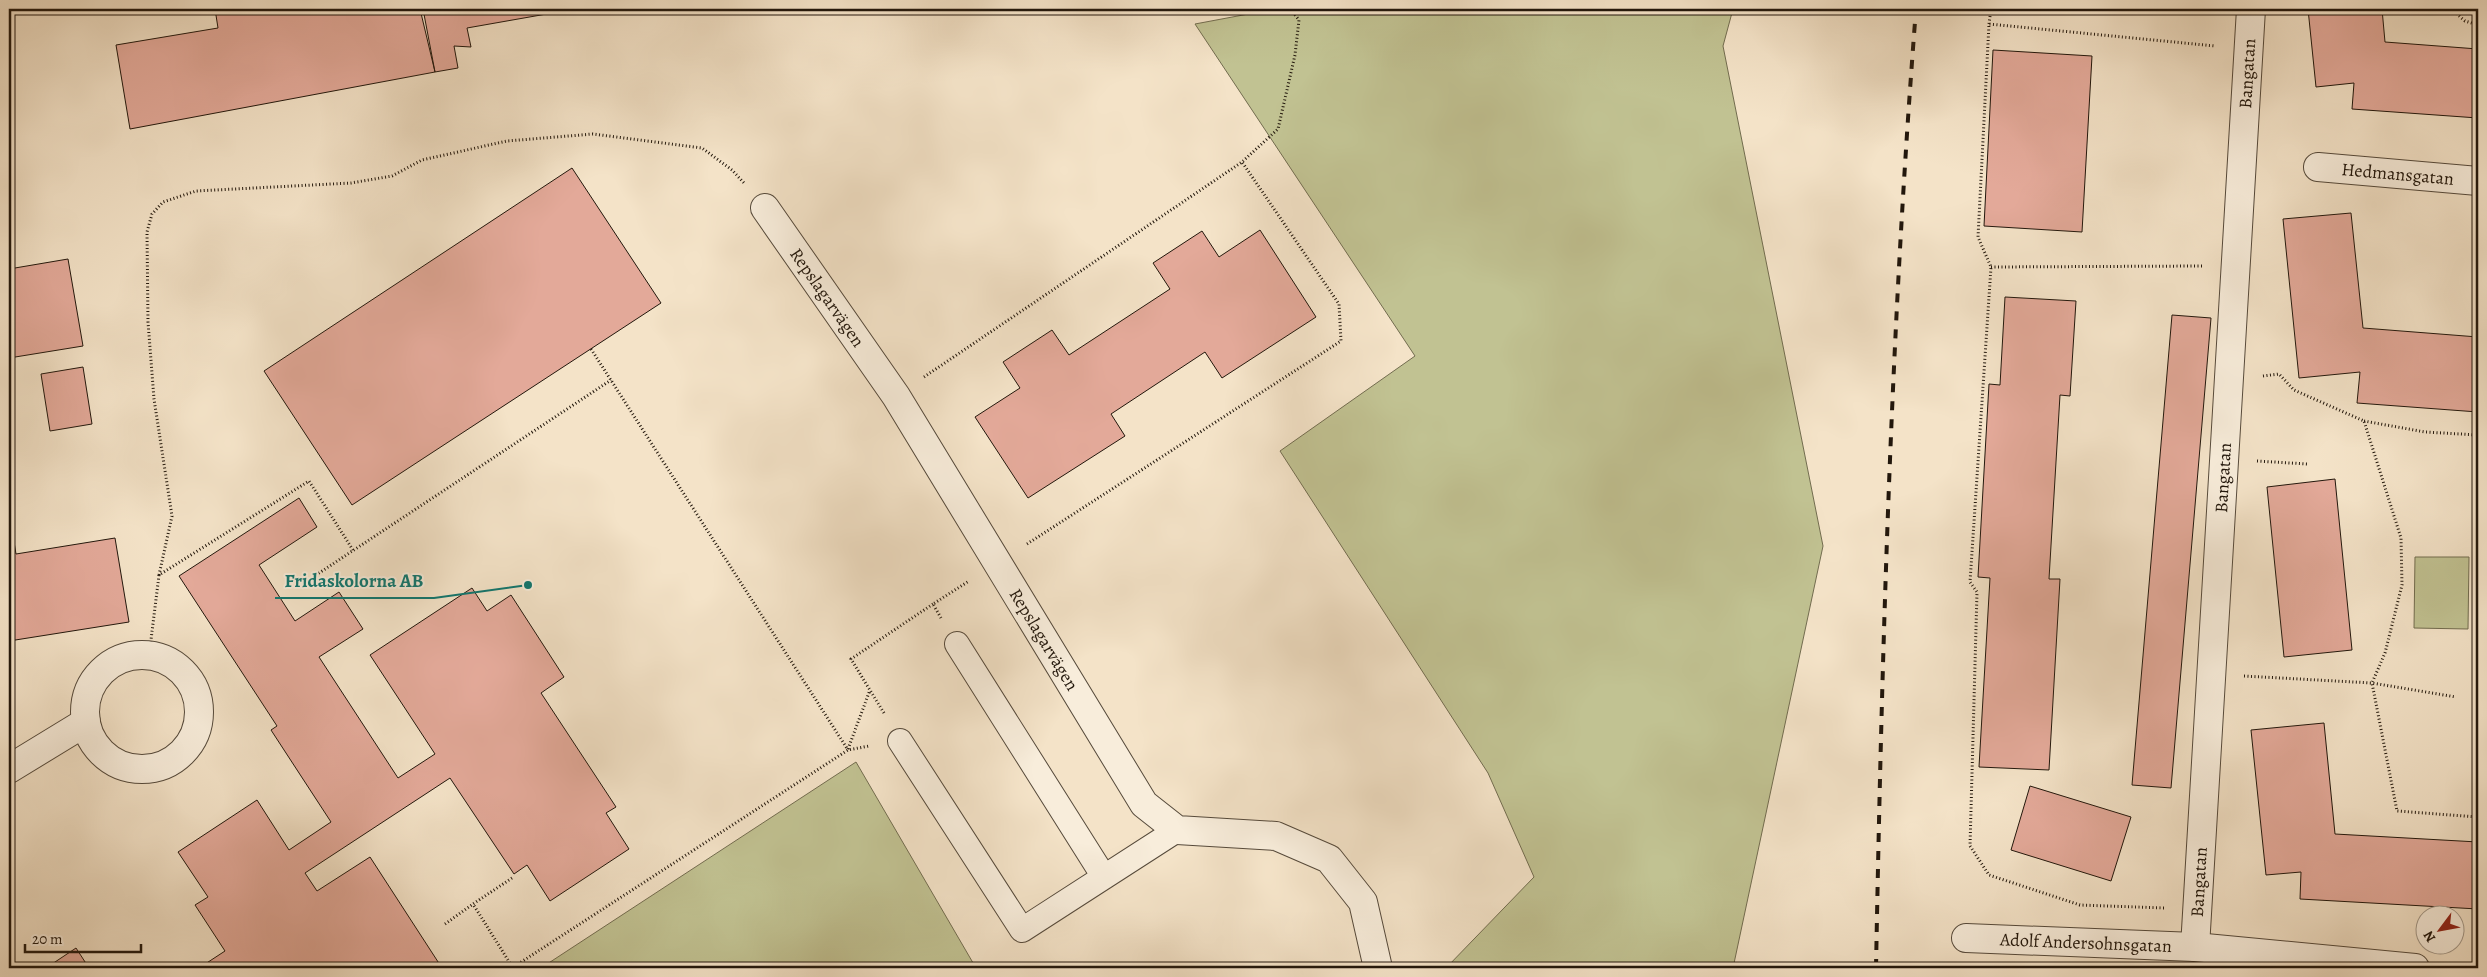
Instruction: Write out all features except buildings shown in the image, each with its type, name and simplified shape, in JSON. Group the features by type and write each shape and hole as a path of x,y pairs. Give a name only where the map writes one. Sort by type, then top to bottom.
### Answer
{"street":[{"name":"Bangatan","path":"2195,947 2251,9"},
{"name":"Hedmansgatan","path":"2318,167 2478,180"},
{"name":"Repslagarvägen","path":"765,208 896,396 1144,804 1177,830"},
{"path":"140,655 160,658 177,666 190,681 198,699 199,718 194,736 184,751 170,762 153,768 135,769 118,764 103,753 92,739 86,722 86,702 92,684 104,669 121,659 140,655"},
{"path":"9,769 86,722"},
{"path":"1177,830 1276,836 1329,859 1363,902 1378,968"},
{"name":"Adolf Andersohnsgatan","path":"1966,938 2195,947 2415,968"}],"lane":[{"path":"957,644 1104,877"},
{"path":"900,741 1022,930 1177,830"}],"path":[{"path":"896,396 1242,162 1278,130 1295,55 1300,20 1290,9"},
{"path":"1990,9 1978,237 1991,267 1970,582 1977,592 1970,846 1989,875 2080,905 2197,910"},
{"path":"2451,9 2465,20 2478,24"},
{"path":"1989,24 2249,50"},
{"path":"149,656 159,575 172,516 154,399 148,322 147,232 152,214 163,202 196,191 351,184 392,176 422,160 507,142 593,134 702,148 732,170 765,208"},
{"path":"473,904 513,968 848,750 900,741 851,659 1341,341 1339,304 1242,162"},
{"path":"1991,267 2236,266"},
{"path":"591,348 848,750"},
{"path":"2260,377 2279,374 2294,390 2364,421 2425,432 2478,435"},
{"path":"304,583 611,380"},
{"path":"2364,421 2401,538 2402,585 2385,653 2372,683 2397,811 2478,817"},
{"path":"2255,460 2308,464"},
{"path":"159,575 309,482 353,550"},
{"path":"933,604 957,644"},
{"path":"2212,674 2372,683 2456,697"},
{"path":"848,750 870,690"},
{"path":"444,924 512,878"}],"green space":[{"path":"1275,9 1733,9 1723,46 1823,546 1733,968 1446,968 1534,877 1488,773 1280,451 1415,356 1195,24"},
{"path":"2415,557 2469,557 2468,629 2414,628"},
{"path":"856,762 976,968 541,968"}],"railway":[{"path":"1876,968 1881,728 1894,368 1907,129 1916,9"}],"place":[{"name":"Fridaskolorna AB","path":"528,585"}]}
